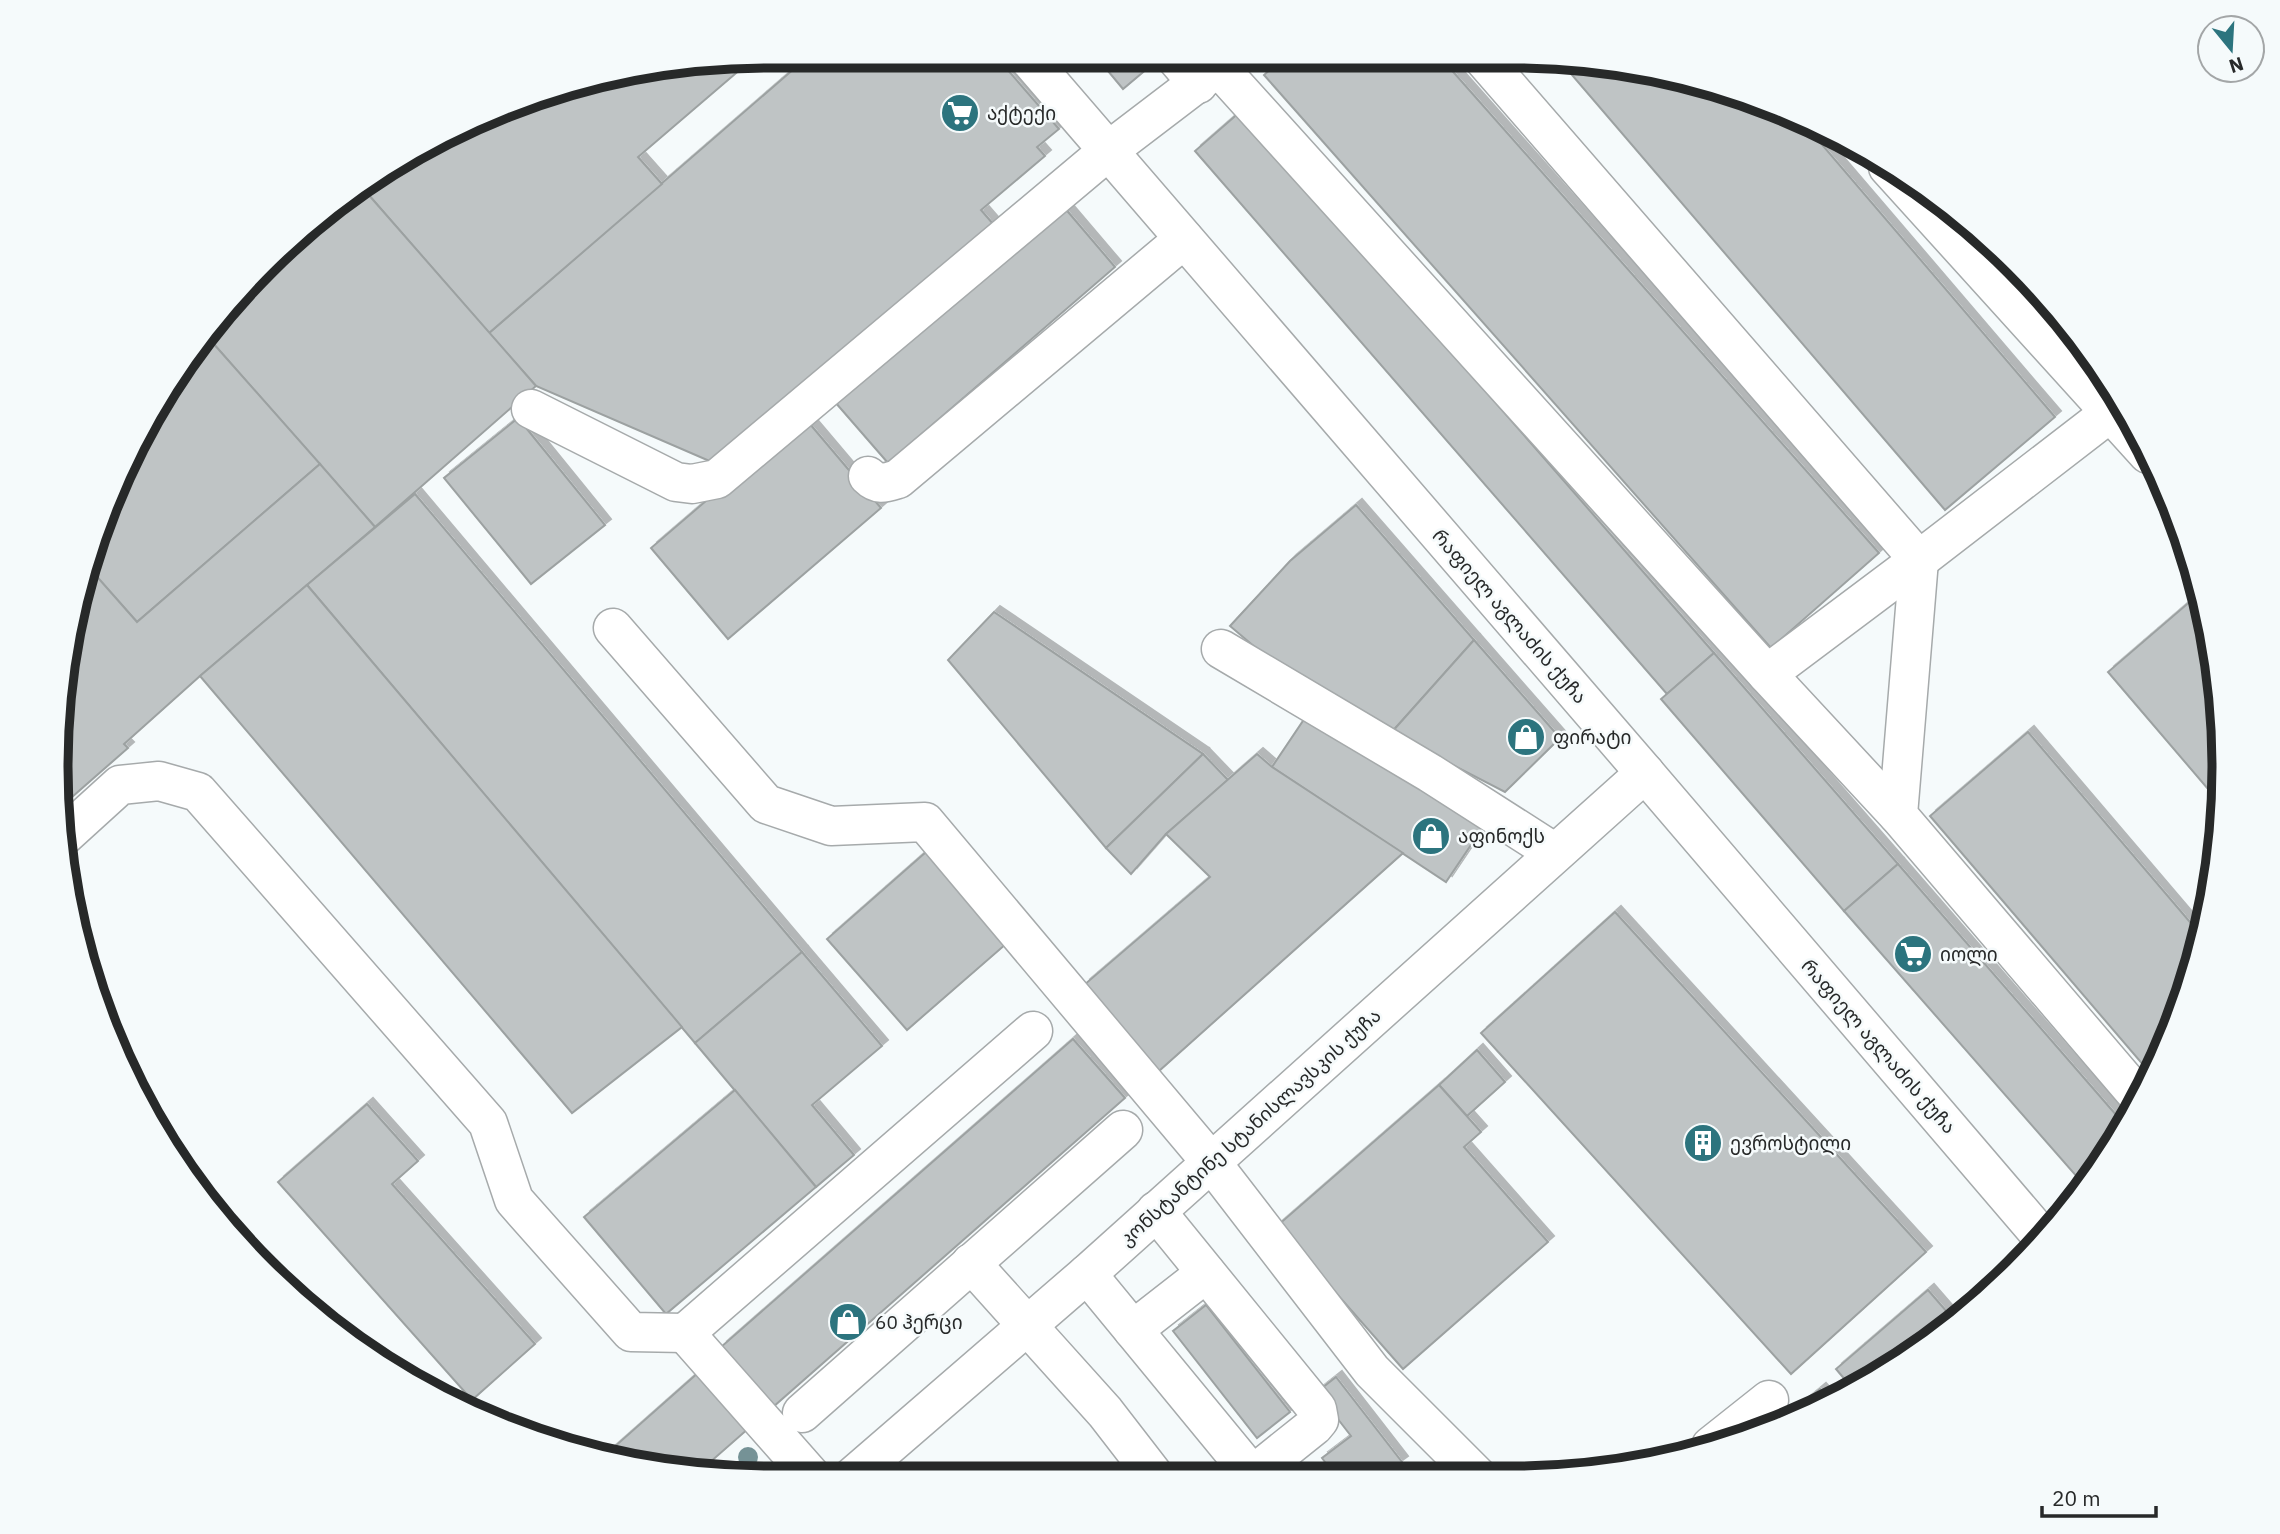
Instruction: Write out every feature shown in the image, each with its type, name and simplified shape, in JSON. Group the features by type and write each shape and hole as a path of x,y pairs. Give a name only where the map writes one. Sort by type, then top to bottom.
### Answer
{"street":[{"name":"რაფიელ აგლაძის ქუჩა","path":"1037,68 1646,773 2036,1230"},
{"path":"531,409 676,482 692,484 717,479 1205,68"},
{"path":"1207,68 1898,815 2133,1089"},
{"path":"1491,68 1919,560 1898,815"},
{"path":"1928,206 2045,319 2122,425"},
{"path":"868,476 874,482 883,484 898,479 1184,239"},
{"path":"1767,674 2110,412"},
{"path":"613,628 766,804 831,826 925,821 1211,1163 1372,1371 1467,1466"},
{"path":"1221,649 1430,773 1555,853"},
{"name":"კონსტანტინე სტანისლავსკის ქუჩა","path":"865,1466 1087,1274 1646,773"},
{"path":"71,829 120,785 159,780 198,792 488,1123 514,1200 631,1332 685,1333 1032,1031"},
{"path":"802,1413 1123,1130"},
{"path":"1156,1211 1317,1409 1319,1420 1314,1426 1264,1466"},
{"path":"971,1263 1105,1412 1147,1466"},
{"path":"1133,1330 1206,1272"},
{"path":"1087,1274 1245,1466"},
{"path":"685,1333 802,1466"},
{"path":"1729,1432 1769,1400"}],"building":[{"path":"795,68 1006,68 1059,129 1037,147 1045,156 981,210 994,225 721,466 536,386 489,333"},
{"path":"1106,68 1148,68 1123,89"},
{"path":"1272,68 1450,68 1879,553 1771,648 1264,75"},
{"path":"741,69 638,157 662,184 489,333 368,194 458,140 542,105 631,82 676,74"},
{"path":"1568,71 1604,74 1694,92 1738,105 1816,137 2055,417 1945,510"},
{"path":"1241,111 1714,653 1667,694 1195,151"},
{"path":"368,194 536,386 375,527 213,343 273,273 306,242"},
{"path":"1063,206 1115,267 888,463 835,402"},
{"path":"213,343 320,464 137,622 95,575 121,500 140,458 186,379"},
{"path":"804,417 881,508 728,639 651,548"},
{"path":"518,418 605,525 531,584 444,478"},
{"path":"320,464 375,527 200,676 124,744 128,748 72,797 69,794 68,767 74,676 95,575 137,622"},
{"path":"415,494 802,952 695,1043 307,585"},
{"path":"1356,505 1474,640 1391,733 1289,676 1230,626 1290,561"},
{"path":"307,585 682,1027 572,1113 200,676"},
{"path":"2191,601 2206,676 2212,767 2211,792 2108,672"},
{"path":"994,612 1203,754 1106,848 948,660"},
{"path":"1474,640 1560,738 1505,792 1391,733"},
{"path":"1714,653 1898,864 1844,911 1661,699"},
{"path":"1311,709 1485,824 1446,882 1272,767"},
{"path":"2028,732 2193,926 2175,992 2144,1066 1930,816"},
{"path":"1203,754 1228,780 1166,834 1131,874 1106,848"},
{"path":"1257,754 1272,767 1403,853 1159,1071 1084,985 1210,877 1166,834"},
{"path":"934,845 1014,937 907,1030 827,939"},
{"path":"1898,864 2118,1117 2078,1178 1844,911"},
{"name":"ევროსტილი","path":"1615,912 1926,1252 1791,1374 1481,1033"},
{"path":"802,952 882,1046 812,1105 854,1155 816,1187 695,1043"},
{"path":"1073,1039 1125,1098 773,1407 721,1347"},
{"path":"1477,1050 1505,1082 1467,1116 1439,1085"},
{"path":"1439,1085 1481,1132 1464,1147 1548,1242 1403,1369 1277,1226"},
{"path":"735,1090 816,1187 666,1314 584,1217"},
{"path":"367,1104 418,1161 392,1184 535,1344 472,1400 278,1182"},
{"path":"1928,1290 1948,1313 1901,1348 1846,1381 1836,1369"},
{"path":"1206,1305 1290,1412 1257,1438 1173,1331"},
{"path":"699,1372 749,1428 709,1463 676,1460 613,1448"},
{"path":"1336,1377 1402,1462 1396,1466 1328,1466 1322,1458 1351,1436 1317,1392"},
{"path":"1820,1389 1824,1393 1822,1394 1804,1402"}],"place":[{"name":"აქტექი","path":"960,113"},
{"name":"ფირატი","path":"1526,737"},
{"name":"აფინოქს","path":"1431,836"},
{"name":"იოლი","path":"1913,954"},
{"name":"ევროსტილი","path":"1703,1143"},
{"name":"60 ჰერცი","path":"848,1322"}]}
